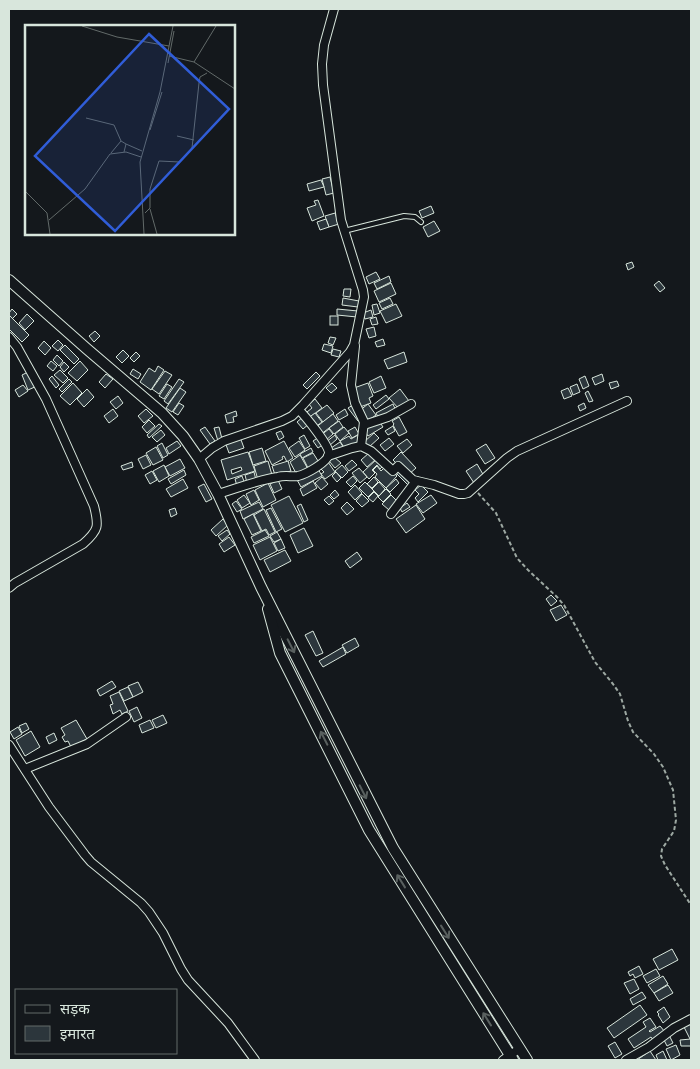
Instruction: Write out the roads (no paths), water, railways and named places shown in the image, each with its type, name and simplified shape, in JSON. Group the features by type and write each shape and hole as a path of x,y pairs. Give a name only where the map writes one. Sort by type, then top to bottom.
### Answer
{"street":[{"path":"334,9 324,45 322,64 323,85 338,204 344,231 360,276 364,297 356,338 351,385 354,403 364,419 361,446"},
{"path":"9,280 162,413 183,436 199,459 218,494 355,776 393,848 527,1060"},
{"path":"9,337 17,347 46,399 94,506 98,525 96,531 83,544 9,588"},
{"path":"199,459 224,441 292,416 350,352 356,338"},
{"path":"328,456 361,446 371,451 393,471 398,466 416,481 464,494 468,493 507,458 517,452 627,401"},
{"path":"364,425 388,417 411,404"},
{"path":"218,494 277,477 297,476 319,466 326,460 328,450 326,446 299,410"},
{"path":"391,514 416,481"},
{"path":"262,587 280,653 369,830 508,1059 520,1049"},
{"path":"25,769 87,744 126,716"},
{"path":"9,745 50,807 91,862 141,903 149,912 163,933 188,980 228,1023 255,1060"},
{"path":"626,1060 691,1019"}],"lane":[{"path":"344,231 404,216 415,217 422,222"}]}
